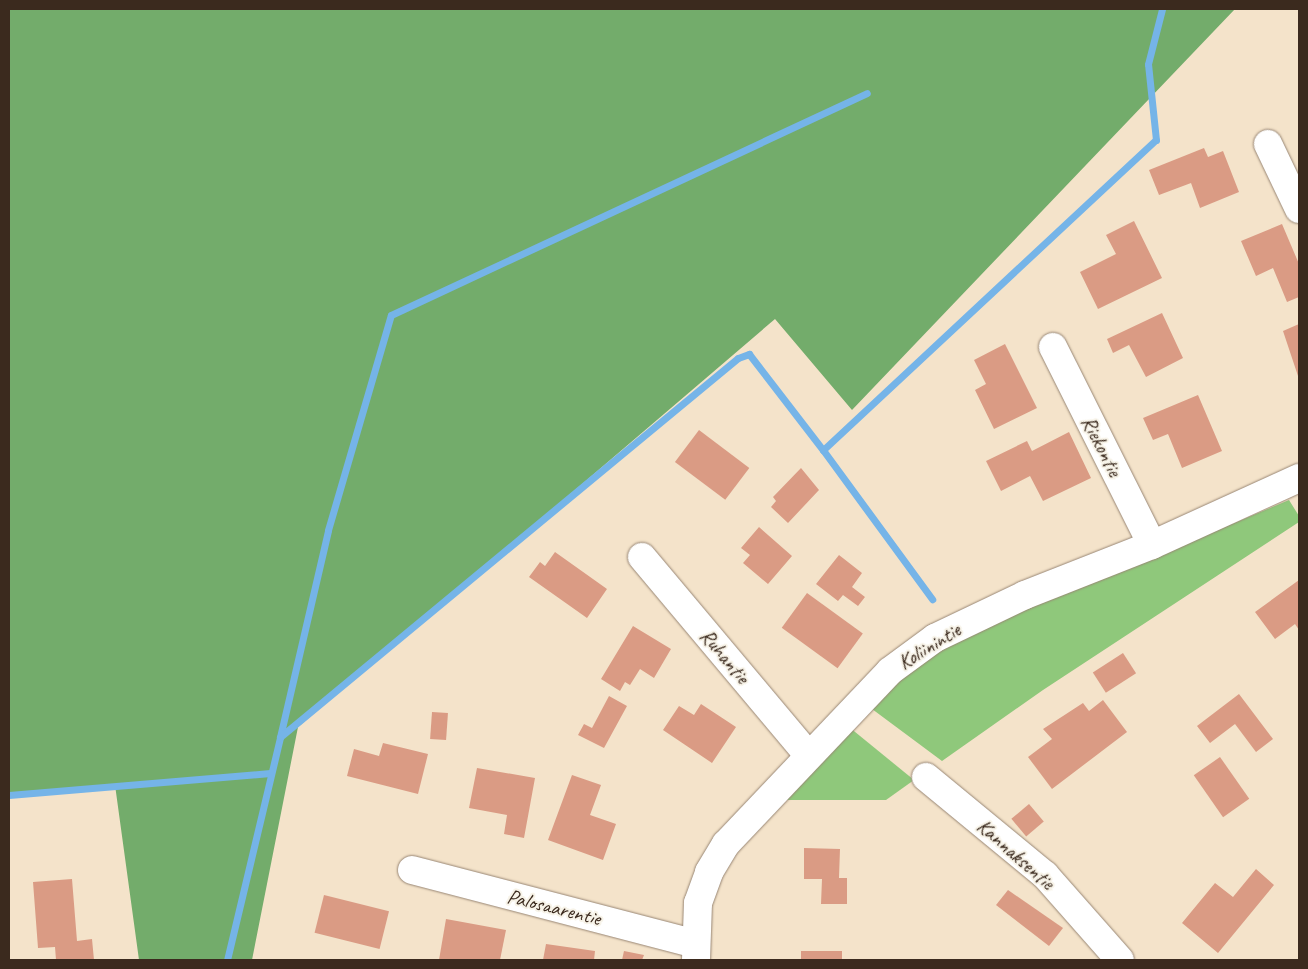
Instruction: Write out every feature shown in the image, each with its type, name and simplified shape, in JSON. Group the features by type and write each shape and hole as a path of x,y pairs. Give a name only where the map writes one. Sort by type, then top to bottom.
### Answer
{"street":[{"path":"1268,144 1299,209"},
{"name":"Riekontie","path":"1053,347 1152,545"},
{"name":"Koliinintie","path":"696,952 698,903 709,872 746,821 890,671 935,638 1025,594 1152,545 1298,481"},
{"name":"Ruhantie","path":"642,557 808,755"},
{"name":"Kannaksentie","path":"926,777 1045,875 1120,960"},
{"name":"Palosaarentie","path":"412,870 696,952"}],"green space":[{"path":"9,9 1235,9 852,410 775,319 298,727 252,960 139,960 115,785 9,795"},
{"path":"1289,500 1299,516 1299,522 1043,690 942,761 868,706 934,649 1000,617 1132,566"},
{"path":"849,727 914,780 886,800 779,800"}],"building":[{"path":"1204,148 1208,157 1223,151 1239,192 1200,208 1191,183 1159,195 1149,170"},
{"path":"1134,221 1162,278 1098,309 1080,272 1116,254 1106,235"},
{"path":"1282,224 1299,264 1299,297 1287,302 1273,268 1256,276 1241,241"},
{"path":"1162,313 1183,358 1146,377 1129,345 1113,353 1107,339"},
{"path":"1299,324 1299,379 1283,331"},
{"path":"1005,344 1037,408 994,429 975,390 986,384 974,360"},
{"path":"1198,395 1222,451 1182,468 1168,434 1153,440 1143,418"},
{"path":"699,430 749,468 725,500 675,462"},
{"path":"1069,432 1091,478 1043,501 1030,476 1001,491 986,461 1027,441 1032,451"},
{"path":"801,468 819,490 788,523 771,507 776,501 773,497"},
{"path":"759,527 792,556 768,584 743,563 750,555 741,548"},
{"path":"555,552 607,589 587,618 529,577 540,562 545,566"},
{"path":"839,555 862,573 852,587 865,597 858,606 843,595 838,601 816,584"},
{"path":"1299,580 1299,630 1295,624 1275,639 1255,612"},
{"path":"807,593 863,634 838,668 782,628"},
{"path":"633,626 671,649 654,678 640,669 630,685 625,682 620,691 601,679"},
{"path":"1123,653 1136,673 1106,693 1093,673"},
{"path":"1239,694 1273,739 1256,752 1235,724 1210,743 1197,726"},
{"path":"609,696 627,706 604,748 578,735 584,724 592,728"},
{"path":"1103,700 1127,732 1052,789 1028,757 1052,739 1043,729 1083,703 1089,711"},
{"path":"701,704 736,727 712,763 663,730 679,706 694,715"},
{"path":"432,712 448,713 446,740 430,739"},
{"path":"383,743 428,754 418,794 347,776 354,749 379,756"},
{"path":"1220,757 1249,799 1223,817 1194,775"},
{"path":"477,768 535,778 524,838 504,834 507,815 469,808"},
{"path":"572,775 601,785 590,815 616,824 603,860 548,840"},
{"path":"1029,804 1044,822 1026,836 1011,819"},
{"path":"804,848 840,849 839,878 847,878 847,904 821,904 822,879 804,879"},
{"path":"1256,869 1274,885 1218,953 1182,923 1215,883 1233,897"},
{"path":"72,879 77,941 92,939 94,960 56,960 55,947 38,948 33,882"},
{"path":"1008,890 1063,928 1049,946 996,905"},
{"path":"324,895 389,911 380,949 315,933"},
{"path":"446,919 506,930 500,960 439,960"},
{"path":"546,944 595,951 594,960 543,960"},
{"path":"624,951 644,955 642,960 622,960"},
{"path":"801,951 842,951 842,960 801,960"}],"waterway":[{"path":"227,960 280,737 738,358 749,354 823,450 1156,140 1148,64 1162,9"},
{"path":"280,737 328,530 391,315 867,93"},
{"path":"823,450 932,599"},
{"path":"9,795 270,773"}]}
